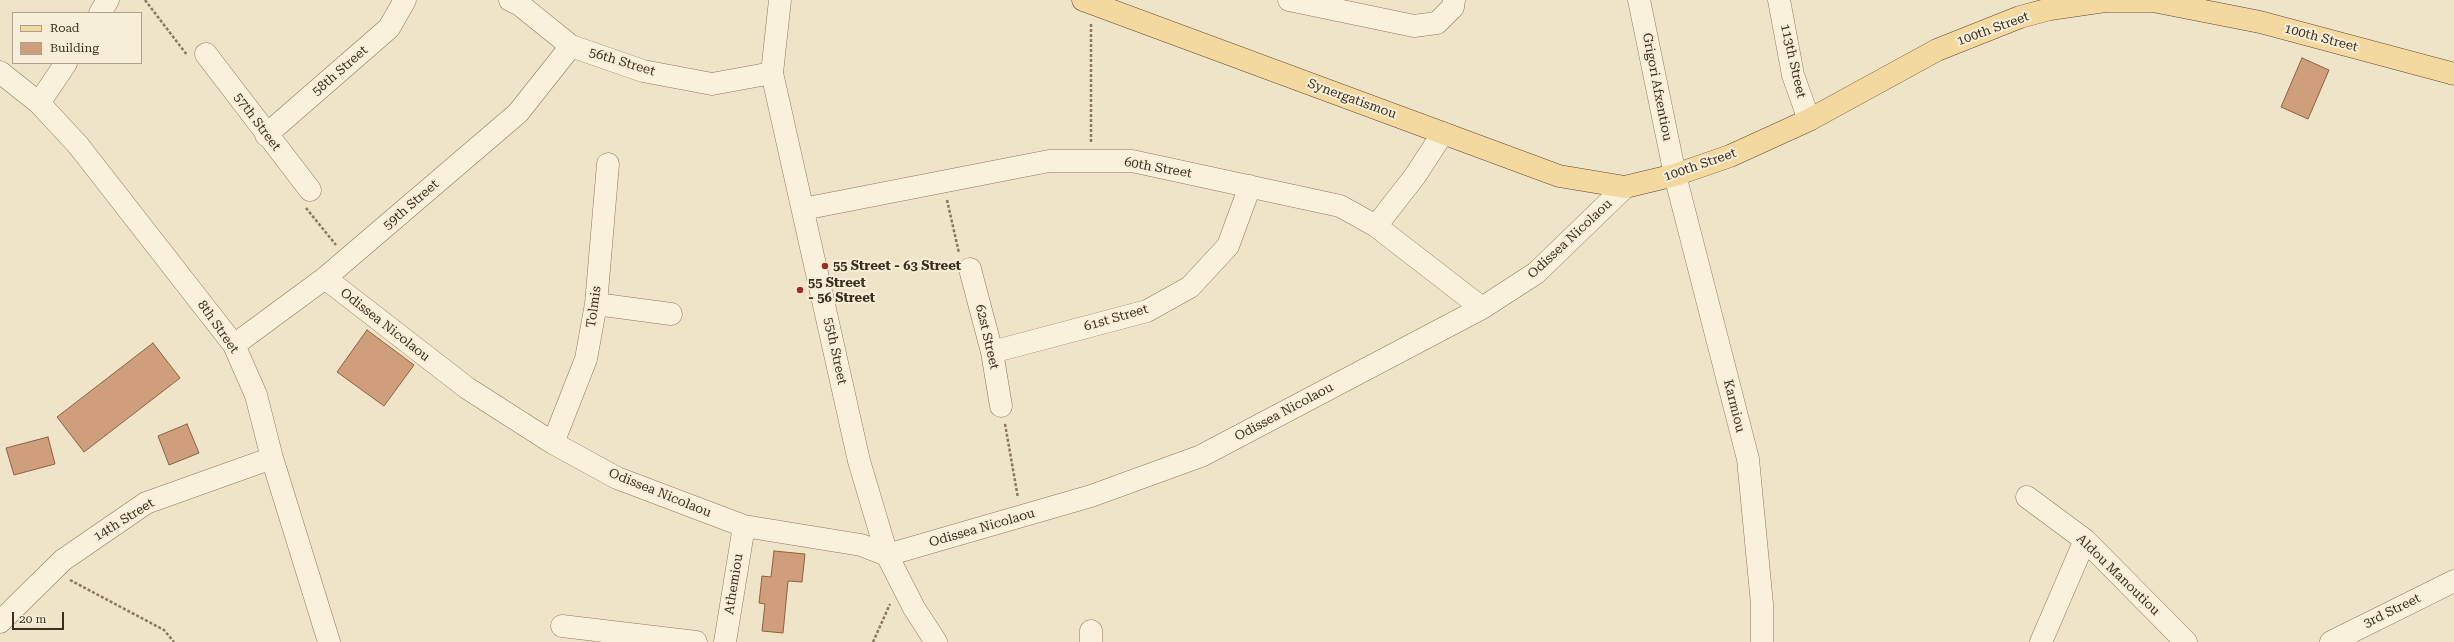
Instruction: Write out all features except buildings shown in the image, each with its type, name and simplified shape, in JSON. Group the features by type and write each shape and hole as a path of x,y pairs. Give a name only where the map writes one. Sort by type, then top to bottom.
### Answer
{"main road":[{"name":"100th Street","path":"1625,187 1675,175 1730,156 1809,120 1937,50 2020,17 2050,9 2105,1 2153,1 2260,22 2454,74"},
{"name":"Synergatismou","path":"1098,3 1559,176 1625,187"}],"street":[{"path":"101,12 108,0"},
{"name":"58th Street","path":"266,135 389,28 405,0"},
{"name":"56th Street","path":"510,0 520,5 571,46 643,71 712,84 772,73"},
{"name":"55th Street","path":"780,0 772,73 859,461 887,555 914,608 936,642"},
{"path":"1289,0 1414,26 1437,23 1453,4"},
{"name":"Grigori Afxentiou","path":"1639,0 1675,175"},
{"name":"113th Street","path":"1779,0 1793,75 1809,120"},
{"name":"59th Street","path":"234,345 325,278 518,113 571,46"},
{"name":"57th Street","path":"206,54 266,135 310,190"},
{"path":"39,103 65,64"},
{"name":"8th Street","path":"0,72 39,103 78,145 234,345 256,395 272,458 329,642"},
{"path":"1376,226 1415,176 1443,133"},
{"name":"60th Street","path":"803,209 1049,161 1132,161 1340,206 1376,226 1482,308"},
{"name":"Tolmis","path":"553,443 586,359 596,304 608,164"},
{"name":"Karmiou","path":"1675,175 1748,460 1762,604 1762,642"},
{"name":"61st Street","path":"992,352 1147,311 1190,288 1228,246 1250,186"},
{"name":"Odissea Nicolaou","path":"325,278 467,388 553,443 617,478 744,526 862,545 887,555 1091,496 1201,456 1482,308 1536,273 1625,187"},
{"name":"62st Street","path":"970,269 992,352 1001,406"},
{"path":"596,304 671,314"},
{"name":"14th Street","path":"0,622 63,560 146,503 272,458"},
{"name":"Aldou Manoutiou","path":"2026,497 2085,540 2186,642"},
{"name":"Athemiou","path":"725,642 744,526"},
{"path":"2041,642 2085,540"},
{"name":"3rd Street","path":"2331,642 2454,581"},
{"path":"562,626 696,642"}],"path":[{"path":"145,0 192,62 206,54"},
{"path":"1092,161 1098,3"},
{"path":"942,182 962,264 970,269"},
{"path":"310,190 302,204 348,259"},
{"path":"1001,406 1021,516"},
{"path":"52,570 164,630 174,642"},
{"path":"873,642 900,581"}],"place":[{"name":"55 Street - 63 Street","path":"825,266"},
{"name":"55 Street - 56 Street","path":"800,290"}]}
